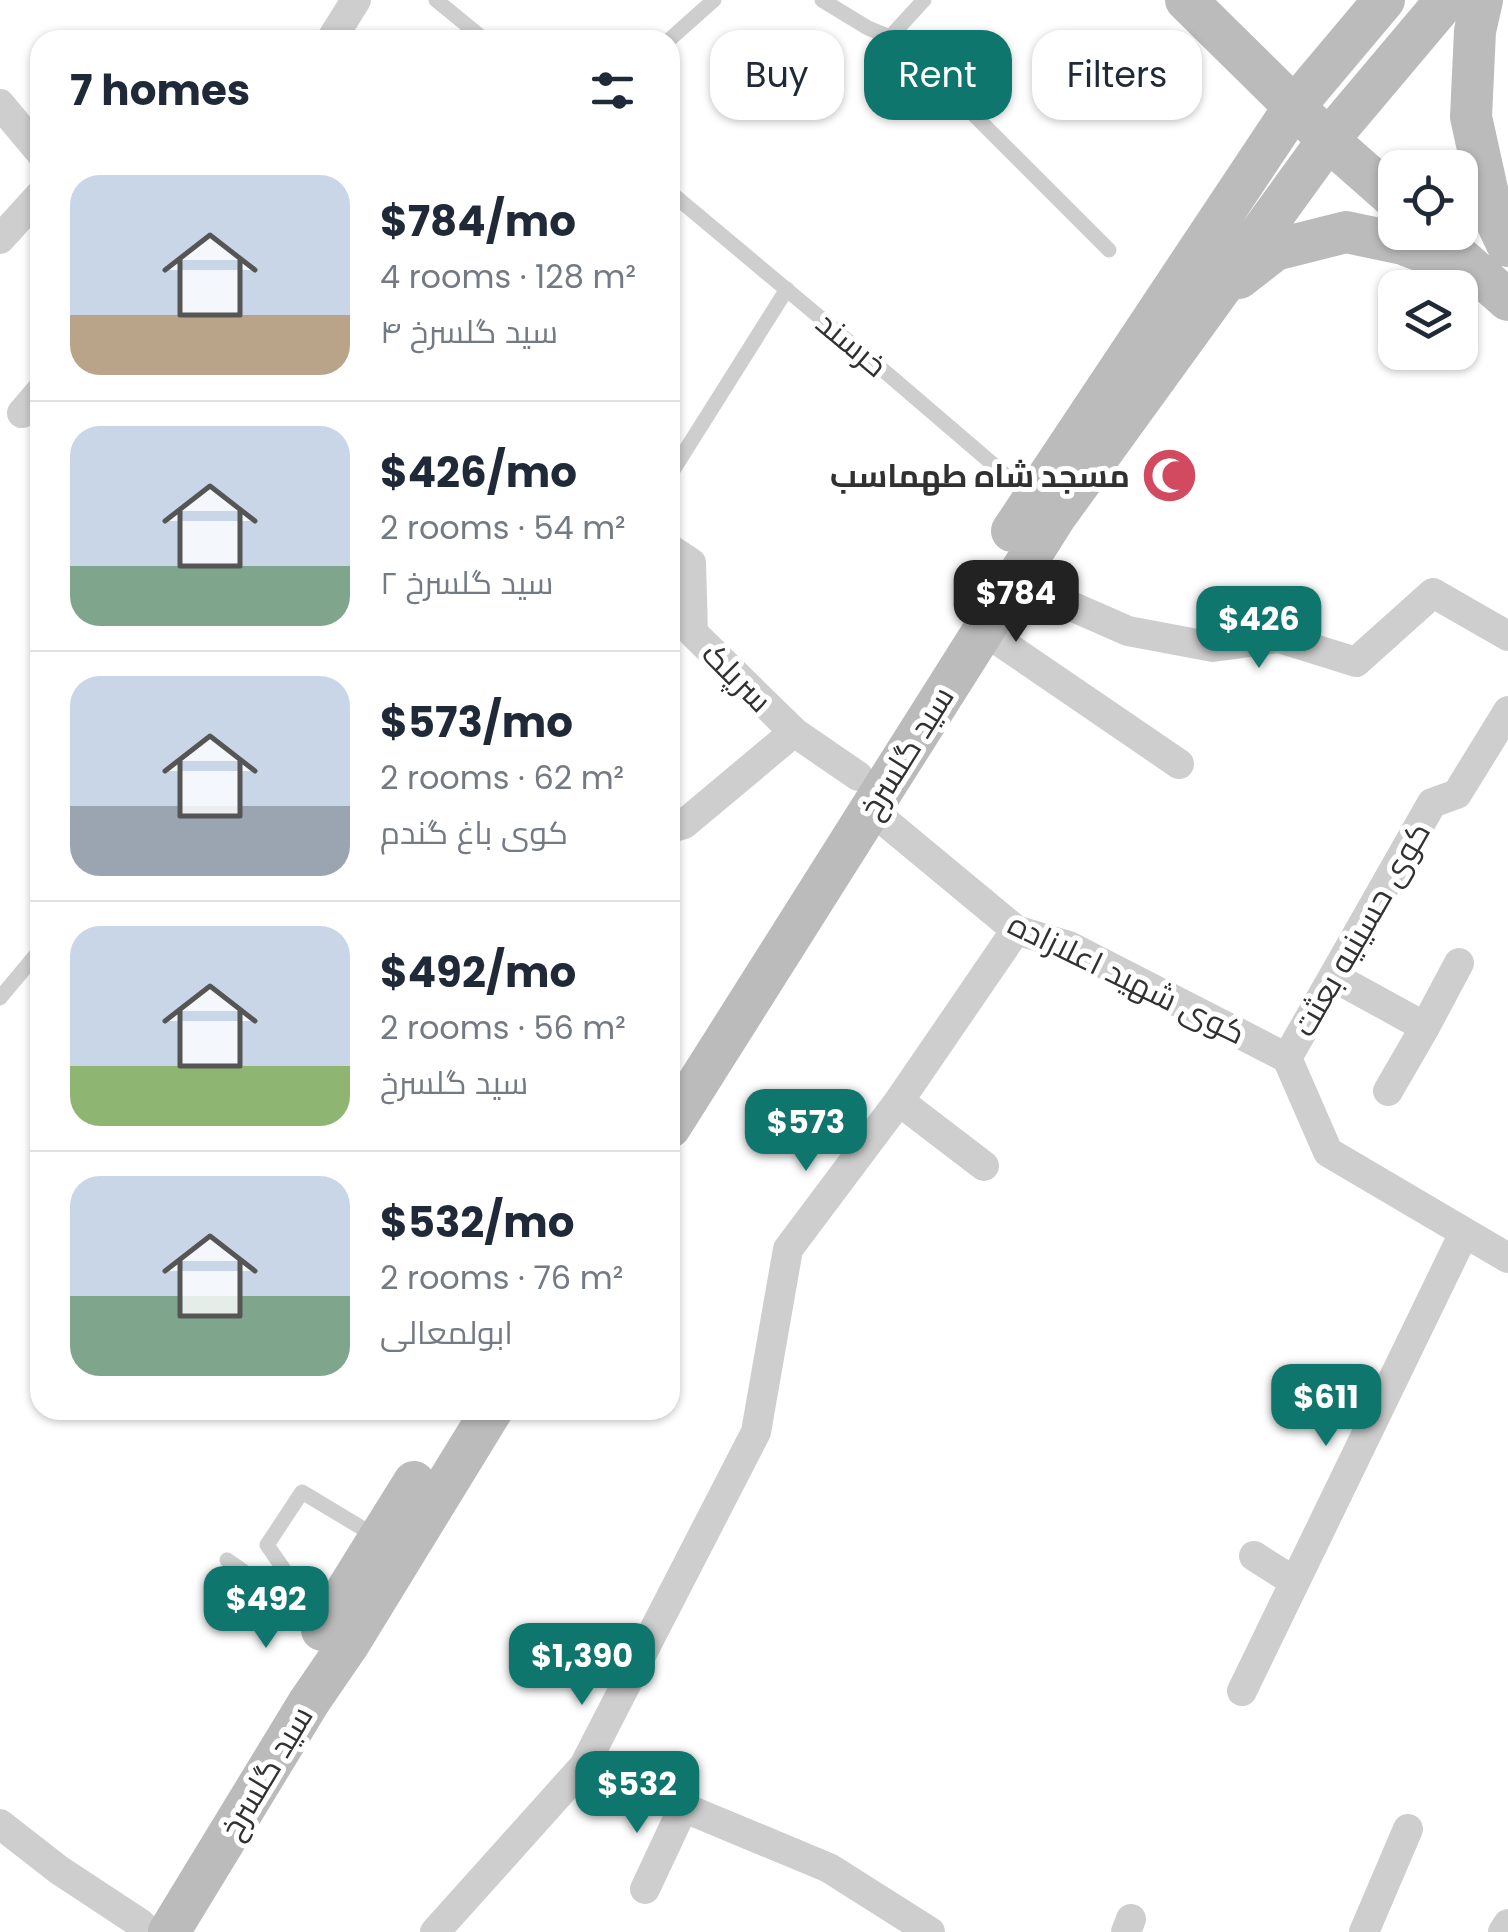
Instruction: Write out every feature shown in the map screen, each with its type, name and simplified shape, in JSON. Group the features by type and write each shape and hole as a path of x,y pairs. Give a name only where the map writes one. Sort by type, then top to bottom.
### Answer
{"main road":[{"path":"1186,0 1378,185"},
{"name":"سید گلسرخ","path":"680,1111 1030,501 1294,106 1384,0"},
{"name":"سید گلسرخ","path":"680,1059 864,792 983,630 1055,517 1211,300 1328,140 1446,0"},
{"path":"1482,0 1475,30 1471,117 1492,212 1498,273"},
{"path":"1211,300 1275,250 1346,232 1403,244 1498,273"},
{"path":"1461,250 1498,273"},
{"name":"سید گلسرخ","path":"392,1546 455,1420"},
{"name":"سید گلسرخ","path":"149,1929 310,1702 336,1636 392,1546 485,1420"}],"street":[{"path":"337,30 356,0"},
{"path":"0,104 30,140"},
{"path":"0,239 30,206"},
{"name":"سرپلک","path":"680,556 691,563 693,633 794,732 864,792"},
{"path":"1014,581 1128,631 1213,648 1279,638 1356,662 1432,594 1508,636"},
{"path":"983,630 1178,764"},
{"name":"کوی حسینیه بعثت","path":"1287,1058 1432,803 1457,794 1508,711"},
{"path":"680,825 794,732"},
{"name":"کوی شهید اعلازاده","path":"864,792 1016,930 1068,946 1287,1058"},
{"path":"435,1932 584,1766 756,1432 788,1248 898,1101 1016,930"},
{"path":"1388,1091 1459,963"},
{"path":"1334,977 1426,1027"},
{"path":"1287,1058 1328,1152 1508,1258"},
{"path":"898,1101 984,1166"},
{"path":"1242,1691 1464,1232"},
{"path":"1254,1556 1295,1582"},
{"path":"584,1766 829,1868 930,1932"},
{"path":"646,1889 682,1808"},
{"path":"0,1824 59,1870 149,1929"},
{"path":"1364,1932 1408,1829"},
{"path":"1503,1932 1508,1924"}],"lane":[{"path":"436,0 472,30"},
{"path":"680,30 714,0"},
{"path":"822,0 873,30"},
{"path":"896,30 924,0"},
{"path":"979,120 1109,250"},
{"name":"خرسند","path":"680,200 1002,472 1030,501"},
{"path":"680,459 787,288"},
{"path":"0,998 30,962"},
{"path":"336,1636 267,1546 302,1492 392,1546"},
{"path":"227,1560 336,1636"}],"place":[{"name":"مسجد شاه طهماسب","path":"1169,475"}]}
